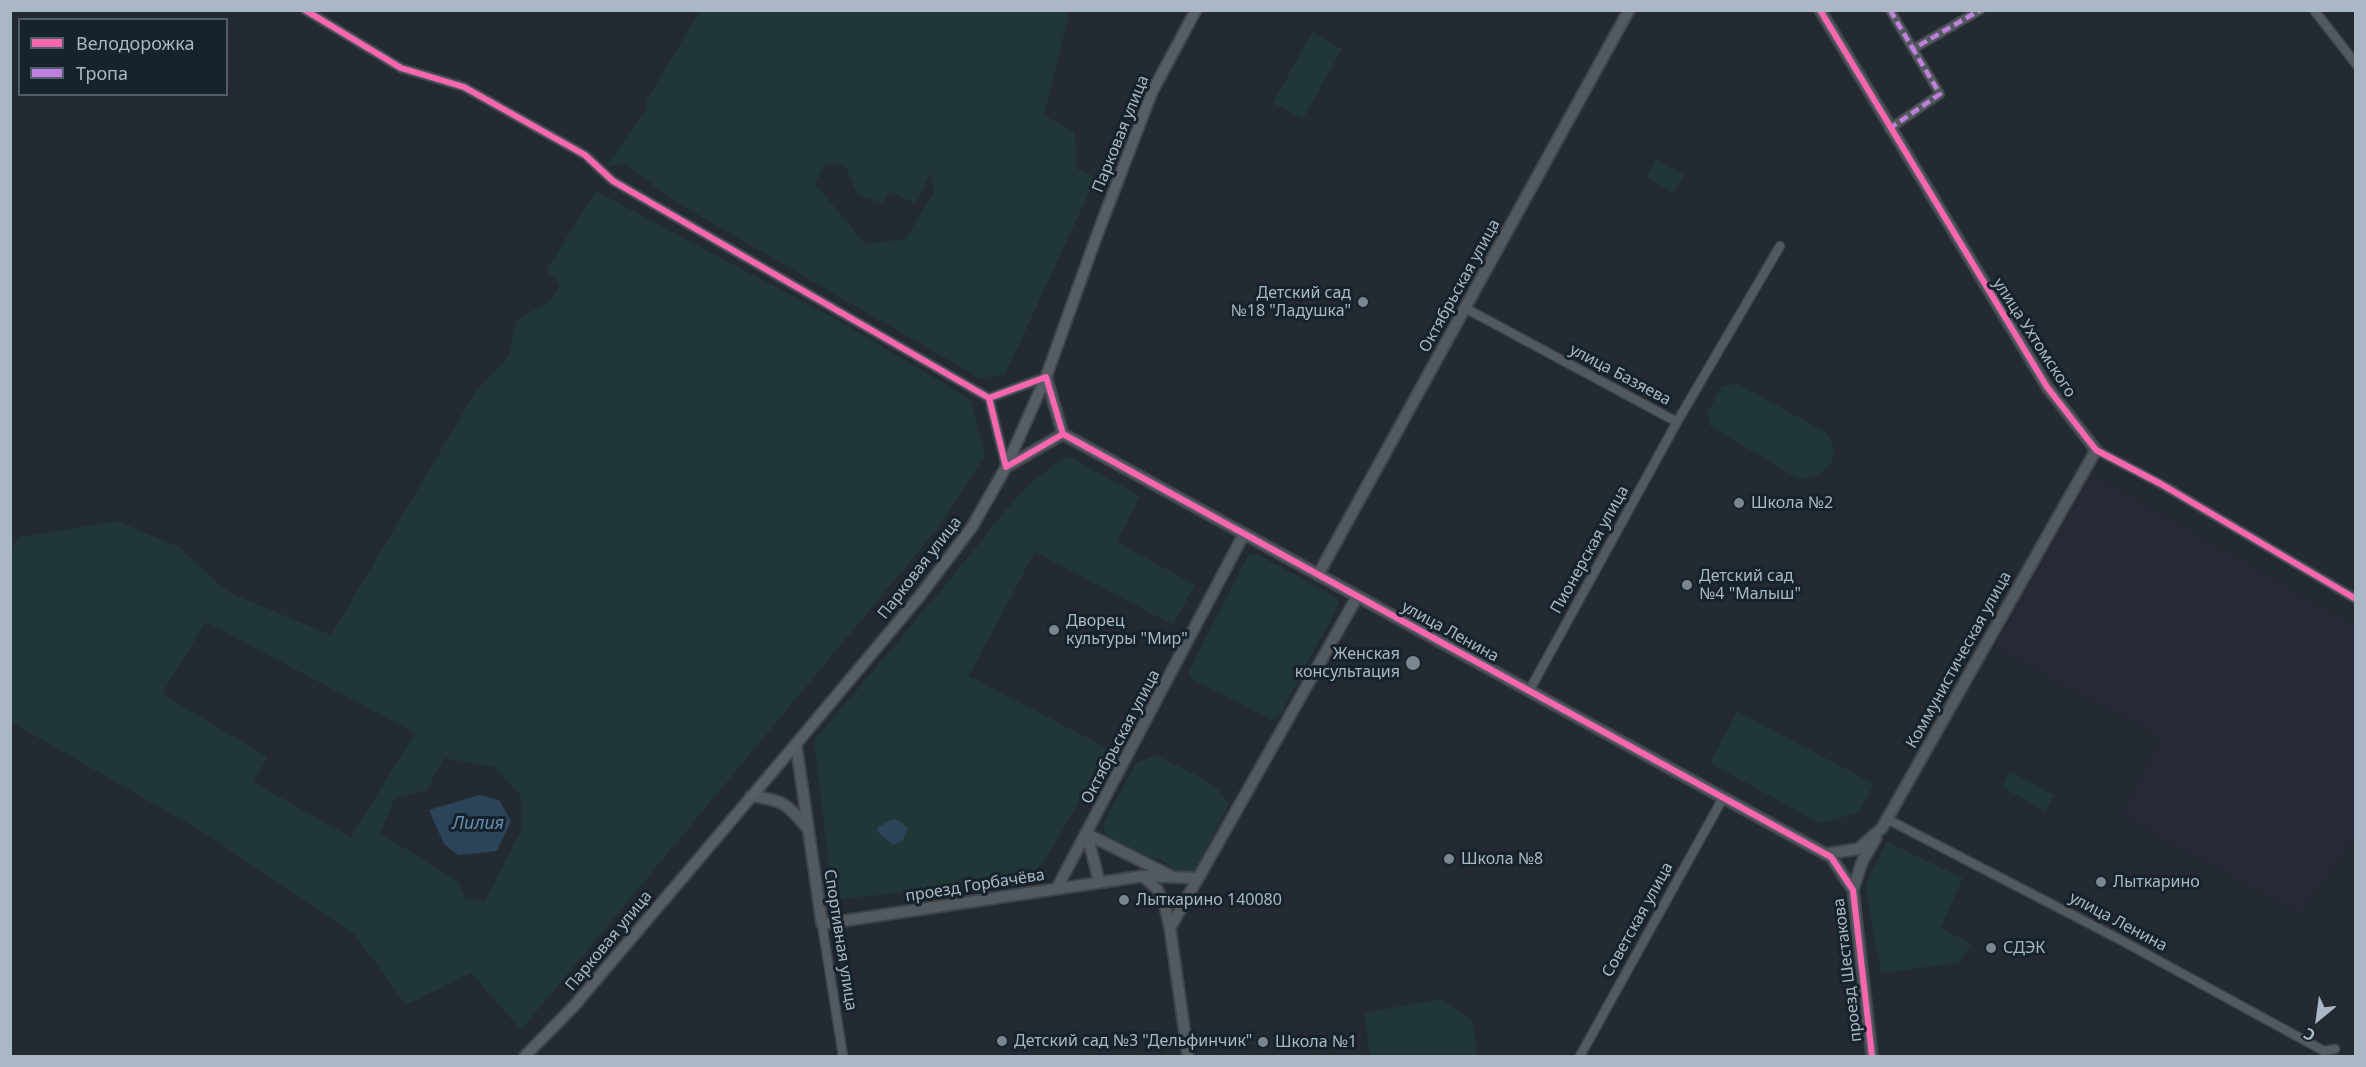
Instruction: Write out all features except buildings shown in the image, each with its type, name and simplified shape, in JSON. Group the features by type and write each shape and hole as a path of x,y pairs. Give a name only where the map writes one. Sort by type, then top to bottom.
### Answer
{"main road":[{"name":"Парковая улица","path":"525,1056 574,1006 796,744 972,527 1006,466 1046,377 1096,236 1152,92 1196,10"}],"street":[{"path":"305,10 400,68 464,87 585,155 613,182 988,398 1006,466 1063,434 1046,377 988,398"},
{"name":"Октябрьская улица","path":"1318,575 1629,10"},
{"name":"улица Ухтомского","path":"1820,10 1889,129 2047,387 2096,450 2161,484 2355,599"},
{"path":"1889,129 1940,94 1890,10"},
{"path":"1913,49 1980,10"},
{"path":"2314,10 2355,64"},
{"name":"улица Базяева","path":"1465,308 1677,422 1780,246"},
{"name":"Пионерская улица","path":"1529,691 1677,422"},
{"name":"улица Ленина","path":"1063,434 1825,854"},
{"name":"Коммунистическая улица","path":"1825,854 1858,849 1885,824 2096,450"},
{"name":"Октябрьская улица","path":"1057,888 1244,534"},
{"path":"1170,928 1357,597"},
{"name":"Спортивная улица","path":"796,744 843,1056"},
{"path":"751,796 771,799 788,805 808,829"},
{"name":"Советская улица","path":"1580,1056 1723,798"},
{"path":"1853,890 1862,862 1885,824"},
{"name":"улица Ленина","path":"1885,824 2117,938 2324,1051 2335,1049"},
{"path":"1087,834 1173,877"},
{"path":"1087,834 1099,881"},
{"name":"проезд Шестакова","path":"1825,854 1831,857 1853,890 1872,1056"},
{"path":"1138,876 1157,888 1164,902 1170,928 1188,1056"},
{"name":"проезд Горбачёва","path":"822,924 1138,876 1198,878"}],"shaded area":[{"path":"2092,474 2355,627 2355,836 2300,913 2121,815 2163,738 1995,647"}],"green space":[{"path":"1070,10 1044,115 1075,133 1077,169 1096,177 1005,375 979,378 671,199 626,164 606,166 647,108 647,99 700,11","holes":["826,163 845,166 858,195 882,203 890,192 916,204 931,172 934,193 905,239 865,244 815,183"]},
{"path":"1312,32 1342,49 1303,119 1273,103"},
{"path":"1656,159 1684,175 1674,193 1646,177"},
{"path":"596,191 843,323 971,400 985,455 938,528 521,1030 471,973 406,1005 355,935 208,835 11,722 11,550 18,537 117,521 179,547 228,592 331,635 476,391 509,355 516,321 551,300 560,285 546,270","holes":["206,622 415,733 351,837 253,782 268,757 162,694","444,758 494,767 520,795 522,828 485,901 466,899 458,881 380,833 395,798 427,790"]},
{"path":"1738,384 1826,432 1834,450 1833,458 1825,470 1799,479 1710,426 1707,413 1722,386"},
{"path":"1068,456 1140,496 1117,542 1195,585 1173,625 1035,552 969,676 1109,749 1043,864 1022,879 833,900 814,741 1022,492 1051,467"},
{"path":"1257,554 1337,598 1339,604 1280,715 1272,720 1192,679 1188,672 1248,555"},
{"path":"1737,711 1874,784 1859,812 1821,824 1710,763"},
{"path":"1155,755 1207,782 1224,796 1229,804 1195,871 1181,874 1161,860 1117,848 1105,839 1104,822 1136,763"},
{"path":"2010,771 2054,795 2045,811 2002,787"},
{"path":"1887,842 1963,878 1941,928 1971,944 1959,963 1881,973 1865,886"},
{"path":"1440,999 1473,1020 1477,1056 1370,1056 1364,1013"}],"water":[{"name":"Лилия","path":"479,795 499,800 511,821 497,851 458,855 444,844 429,810"},
{"path":"894,819 900,821 908,829 903,840 893,845 877,831 878,827"}],"marked path":[{"path":"1890,10 1913,49"},
{"path":"1889,129 1940,94 1913,49 1980,10"}],"cycle path":[{"path":"305,10 401,68 464,87 585,155 613,181 989,398 1006,467 1063,434"},
{"path":"1820,10 2047,387 2096,450 2161,484 2356,599"},
{"path":"989,398 1046,377 1063,434 1831,857 1853,890 1872,1056"}],"place":[{"name":"Детский сад №18 \"Ладушка\"","path":"1363,302"},
{"name":"Школа №2","path":"1739,503"},
{"name":"Детский сад №4 \"Малыш\"","path":"1687,585"},
{"name":"Дворец культуры \"Мир\"","path":"1054,630"},
{"name":"Женская консультация","path":"1413,663"},
{"name":"Школа №8","path":"1449,859"},
{"name":"Лыткарино","path":"2101,882"},
{"name":"Лыткарино 140080","path":"1124,900"},
{"name":"СДЭК","path":"1991,948"},
{"name":"Детский сад №3 \"Дельфинчик\"","path":"1002,1041"},
{"name":"Школа №1","path":"1263,1042"}]}
